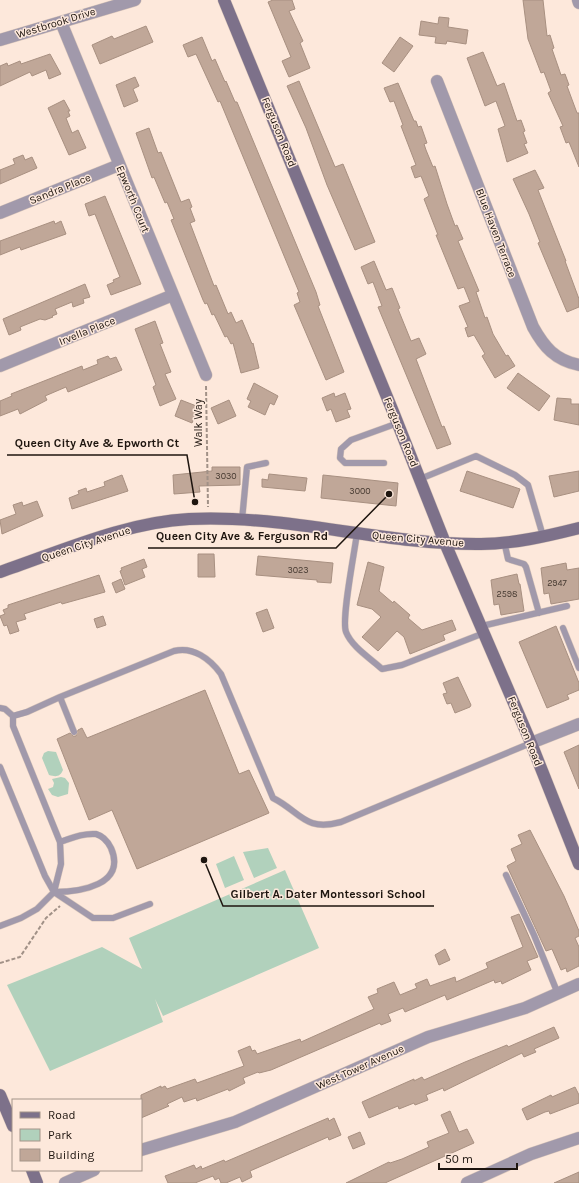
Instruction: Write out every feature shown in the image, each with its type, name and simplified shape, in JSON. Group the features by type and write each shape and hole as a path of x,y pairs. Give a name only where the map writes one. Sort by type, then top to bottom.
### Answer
{"street":[{"name":"Westbrook Drive","path":"0,40 135,0"},
{"name":"Ferguson Road","path":"224,0 398,423 445,543 531,743 579,864"},
{"name":"Epworth Court","path":"61,22 206,375"},
{"name":"Blue Haven Terrace","path":"437,81 541,343 548,351 566,362 579,365"},
{"name":"Sandra Place","path":"0,213 119,165"},
{"name":"Irvella Place","path":"0,366 173,296"},
{"name":"Queen City Avenue","path":"0,572 126,530 166,522 208,519 242,520 445,543 482,544 543,536 579,528"},
{"path":"531,743 579,724"},
{"name":"West Tower Avenue","path":"142,1150 235,1122 428,1037 525,1008 579,984"},
{"path":"0,1095 12,1124"},
{"path":"467,1183 537,1152 579,1138"},
{"path":"32,1171 37,1183"},
{"path":"65,1183 92,1171"}],"lane":[{"path":"384,464 345,463 340,458 341,449 351,440 398,423"},
{"path":"420,479 476,456 515,475 528,485 543,536"},
{"path":"242,520 246,467 266,463"},
{"path":"357,533 345,614 345,631 355,645 382,669 402,665 483,630 567,606"},
{"path":"504,542 508,559 524,564 526,567 539,613"},
{"path":"563,628 579,668"},
{"path":"13,716 27,712 60,697 174,651 183,649 194,652 205,657 221,674 273,798 283,803 300,818 319,825 341,822 531,743"},
{"path":"60,697 74,732"},
{"path":"0,708 5,709 13,716 13,726 60,842 60,864 54,892 37,909 21,918 0,926"},
{"path":"0,767 44,876 54,892 93,918 113,918 150,904"},
{"path":"54,892 75,892 105,881 112,874 115,865 114,856 107,841 98,834 85,834 60,842"},
{"path":"506,875 534,935 558,994"}],"path":[{"name":"Walk Way","path":"206,375 205,436 208,519"},
{"path":"0,963 20,957 46,918 60,905"}],"green space":[{"path":"48,751 56,752 63,770 58,776 49,775 42,758 44,753"},
{"path":"61,777 65,778 69,783 68,794 58,797 52,795 48,789 53,787 54,783 52,779"},
{"path":"268,848 277,868 254,878 243,852"},
{"path":"234,856 244,880 225,888 216,864"},
{"path":"285,870 319,948 163,1016 155,999 163,1022 50,1071 7,985 102,947 142,969 129,938"}],"building":[{"path":"273,0 292,0 295,9 289,11 303,41 300,43 310,68 289,77 282,61 291,57 268,2"},
{"path":"523,0 543,0 547,36 550,35 554,48 552,49 561,75 565,74 569,85 567,86 577,113 579,113 579,167 569,142 566,143 560,127 563,126 548,93 551,91 544,72 541,73 528,39"},
{"path":"439,17 449,18 448,27 468,30 466,44 447,41 446,44 435,43 436,37 419,35 421,21 438,24"},
{"path":"146,26 153,42 100,64 92,45 112,36 114,39"},
{"path":"202,37 212,61 215,59 235,102 237,102 316,292 320,305 318,306 344,372 326,380 294,305 300,302 297,293 299,292 220,101 218,102 196,54 188,57 183,45"},
{"path":"400,37 413,46 394,72 382,63"},
{"path":"483,52 497,86 504,83 517,121 521,120 525,131 523,132 527,143 524,144 528,153 507,162 498,129 505,126 496,101 485,106 467,58"},
{"path":"50,54 61,74 49,79 46,70 32,76 30,72 0,86 0,66 7,63 8,66 20,61 21,64"},
{"path":"135,77 139,86 133,89 138,101 124,107 116,85"},
{"path":"299,81 335,167 343,164 375,242 355,250 327,185 306,128 287,86"},
{"path":"398,83 414,121 416,121 418,127 421,126 427,143 424,144 426,150 433,167 435,166 455,226 457,225 463,239 458,241 479,291 476,292 485,318 487,317 493,334 506,356 508,355 515,366 495,378 482,356 485,354 474,335 468,337 465,328 468,327 459,306 470,302 464,287 458,289 436,235 438,235 424,199 429,196 421,176 415,178 411,167 416,165 401,126 403,125 394,101 390,102 384,88"},
{"path":"64,100 70,111 68,111 70,116 66,118 72,133 78,130 86,148 69,155 48,108"},
{"path":"149,128 158,153 161,152 181,202 189,199 192,207 190,208 195,221 190,223 214,286 216,285 228,314 231,312 236,323 242,320 252,344 253,343 259,368 241,373 233,343 231,344 227,336 225,337 214,314 212,315 207,303 205,304 203,300 171,220 174,219 167,202 165,203 154,177 152,178 136,133"},
{"path":"23,155 25,160 32,157 37,168 0,184 0,170 15,164 13,159"},
{"path":"535,170 544,188 538,190 566,261 579,299 579,307 567,312 538,243 540,242 529,214 513,179"},
{"path":"105,196 141,284 111,295 107,285 120,277 95,214 89,216 85,204"},
{"path":"54,221 55,224 61,221 66,234 21,250 20,247 0,255 0,241"},
{"path":"374,261 386,290 392,288 400,308 398,309 411,341 419,338 426,354 416,359 442,427 444,426 451,444 437,449 378,307 382,306 373,282 368,284 361,267"},
{"path":"85,284 90,297 83,299 84,303 73,307 72,302 55,309 57,314 52,316 53,317 45,320 40,319 20,327 21,330 9,335 3,319"},
{"path":"155,321 163,343 160,344 171,372 165,374 176,399 160,406 153,387 156,385 135,329"},
{"path":"108,356 110,359 116,357 122,370 68,392 66,387 45,396 47,400 20,414 18,409 0,416 0,401 12,396 11,394 82,366 83,370 98,364 97,360"},
{"path":"518,373 550,396 539,411 507,388"},
{"path":"254,383 278,396 274,405 270,403 265,415 248,407 251,401 247,399"},
{"path":"334,393 335,397 345,393 351,409 347,410 350,417 336,422 331,409 327,411 322,398"},
{"path":"557,398 571,399 571,404 579,404 579,425 554,420"},
{"path":"181,400 199,407 192,423 175,416"},
{"path":"229,400 236,416 218,424 211,408"},
{"path":"212,467 240,467 240,485 199,486 200,492 174,494 173,475 212,471"},
{"path":"467,471 520,489 513,508 460,491"},
{"path":"579,471 579,491 554,497 549,476"},
{"path":"269,474 307,478 305,491 262,487 262,479 268,480"},
{"path":"122,475 128,491 72,509 69,498 79,494 78,491 86,488 87,492 105,486 104,482"},
{"path":"323,475 398,483 396,506 321,498"},
{"path":"37,501 43,516 2,534 0,520 16,514 13,505 22,502 23,506"},
{"path":"198,554 214,554 215,577 198,577"},
{"path":"258,556 333,563 331,583 317,582 317,580 256,575"},
{"path":"144,559 147,567 142,569 145,577 125,585 120,571 122,570 121,568"},
{"path":"368,562 384,567 379,591 393,603 394,601 410,615 408,618 422,630 452,620 456,630 443,635 445,640 410,654 404,637 397,631 378,651 362,637 381,617 372,609 357,605"},
{"path":"566,563 567,570 579,568 579,599 551,604 549,593 544,594 541,568"},
{"path":"517,574 524,611 501,615 499,604 494,605 491,580"},
{"path":"99,575 105,592 62,604 61,602 24,614 26,619 16,622 19,631 10,634 7,625 4,626 0,616 5,614 3,610 8,608 8,605"},
{"path":"121,579 125,589 116,593 112,583"},
{"path":"267,609 274,628 263,632 256,613"},
{"path":"103,616 106,625 97,628 94,619"},
{"path":"556,626 579,683 579,690 567,695 569,699 547,708 519,642"},
{"path":"458,677 471,705 470,707 455,713 451,703 447,704 443,694 447,693 443,683"},
{"path":"205,690 239,774 249,770 269,813 137,869 112,810 89,820 57,739 70,733 73,736 76,736 78,730 82,728 87,738"},
{"path":"579,745 579,789 564,752"},
{"path":"530,830 564,896 579,931 579,936 575,938 579,947 579,966 567,972 566,968 561,970 552,949 546,951 507,866 516,861 511,849 522,844 518,835"},
{"path":"519,914 538,957 527,961 531,970 502,984 501,981 495,983 494,980 447,1000 445,995 405,1012 403,1008 388,1014 391,1021 381,1025 380,1023 271,1070 258,1072 243,1078 245,1083 229,1091 228,1089 197,1101 196,1098 184,1102 182,1097 167,1104 169,1106 142,1118 141,1095 161,1086 161,1088 165,1086 167,1089 195,1079 197,1083 244,1066 238,1051 250,1046 252,1051 255,1050 257,1054 300,1039 301,1042 330,1029 374,1009 368,997 378,993 377,989 394,982 400,995 417,988 415,984 427,979 430,986 455,977 456,982 488,968 486,963 523,947 511,917"},
{"path":"445,949 450,960 439,965 435,955"},
{"path":"554,1027 559,1038 534,1049 536,1052 524,1057 522,1053 444,1091 443,1088 426,1095 428,1100 415,1105 414,1103 399,1109 398,1106 369,1118 362,1102 414,1079 414,1081 422,1077 424,1080"},
{"path":"575,1087 579,1095 579,1103 550,1114 549,1111 545,1112 527,1120 522,1109 551,1095 552,1097"},
{"path":"450,1111 459,1132 467,1129 474,1143 385,1183 346,1183 389,1162 402,1159 429,1147 427,1142 449,1133 441,1115"},
{"path":"328,1118 329,1121 334,1118 341,1135 329,1140 328,1137 250,1171 252,1177 242,1182 240,1177 226,1183 221,1183 219,1178 215,1180 213,1176 195,1183 168,1183 165,1176 194,1165 196,1169 201,1166 202,1169 224,1160 225,1162"},
{"path":"360,1132 365,1144 353,1149 348,1137"},
{"path":"579,1172 579,1183 554,1183"}],"place":[{"name":"Queen City Ave & Ferguson Rd","path":"389,494"},
{"name":"Queen City Ave & Epworth Ct","path":"195,502"},
{"name":"Gilbert A. Dater Montessori School","path":"204,860"}]}
